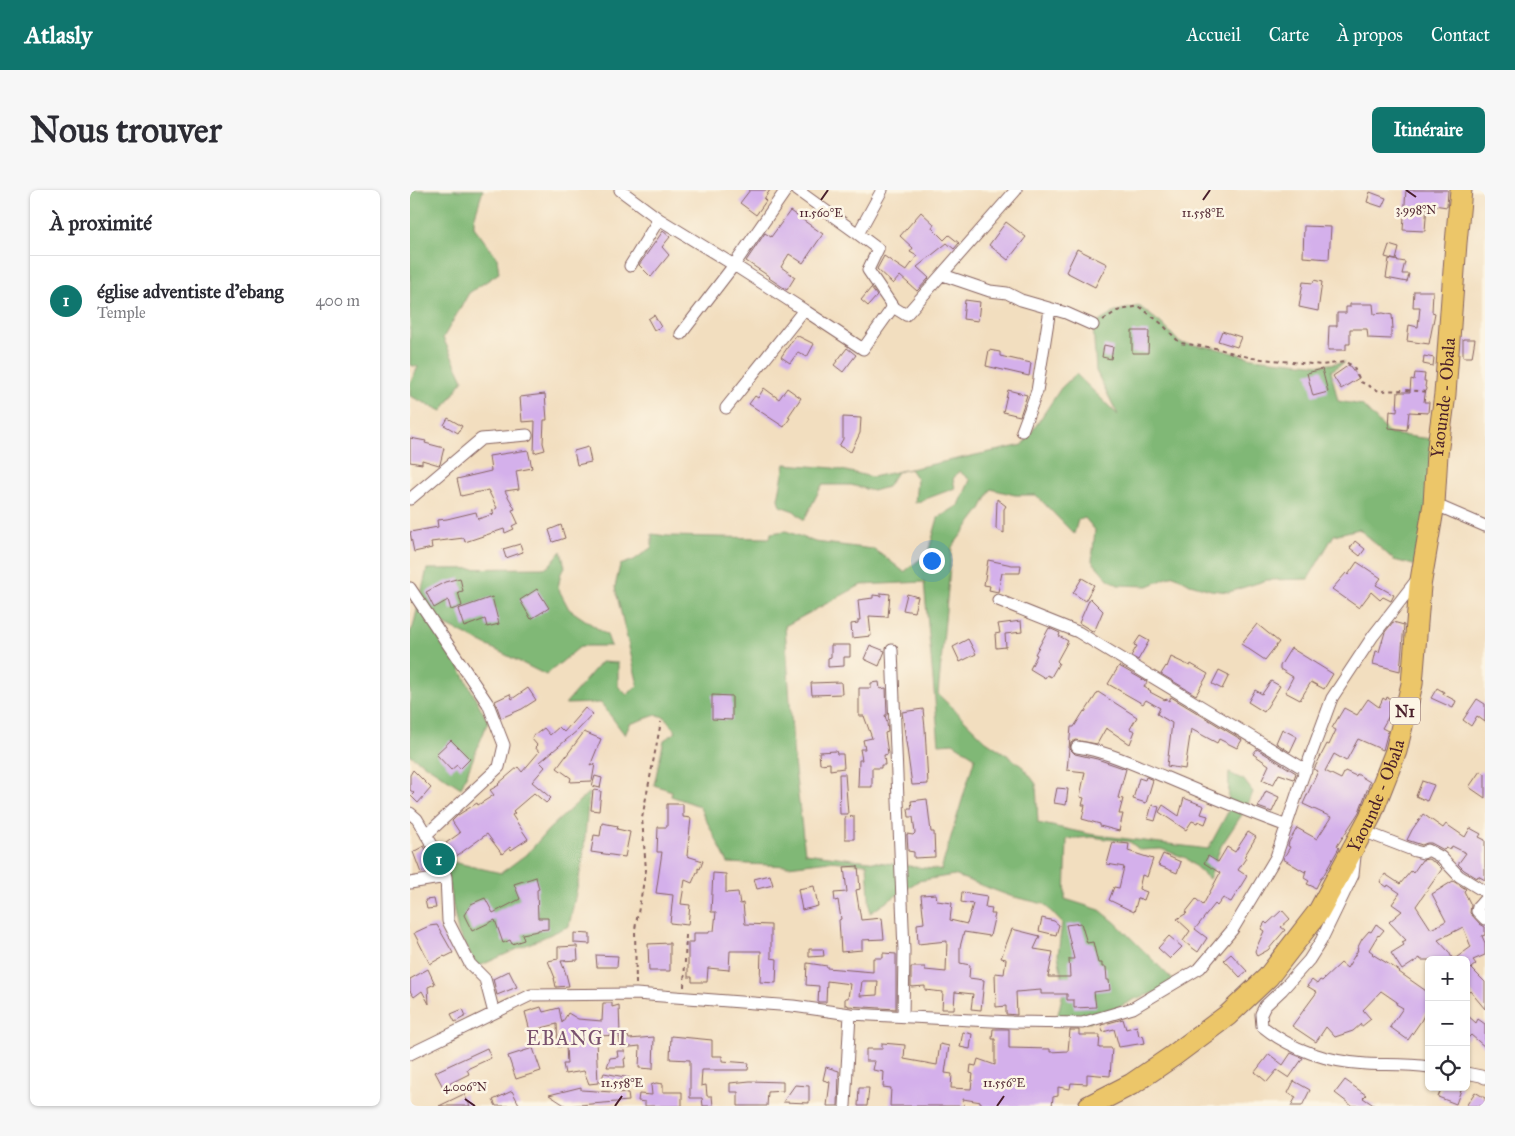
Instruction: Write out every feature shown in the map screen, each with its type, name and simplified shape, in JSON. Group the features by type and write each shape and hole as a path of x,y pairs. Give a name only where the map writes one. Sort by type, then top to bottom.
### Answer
{"highway":[{"name":"Yaounde - Obala","path":"1089,1106 1132,1084 1173,1056 1228,1015 1268,977 1319,911 1370,817 1396,751 1412,684 1423,571 1434,504 1462,190"}],"street":[{"path":"620,190 659,220 734,265 862,349 894,307"},
{"path":"681,334 734,265 786,190"},
{"path":"797,190 878,249 868,270 894,307 906,316 1016,190"},
{"path":"858,234 882,190"},
{"path":"630,266 659,220"},
{"path":"943,275 1066,314 1093,326"},
{"path":"1022,431 1037,391 1050,309"},
{"path":"726,408 804,310"},
{"path":"410,498 481,439 527,435"},
{"path":"1434,504 1485,526"},
{"path":"410,1054 531,994 636,994 793,1006 850,1014 1012,1022 1082,1023 1133,1008 1200,968 1233,929 1276,857 1332,698 1373,636 1423,571"},
{"path":"410,588 488,704 504,746 499,767 426,835"},
{"path":"998,600 1078,632 1306,770"},
{"path":"892,650 904,942 904,1016"},
{"path":"1077,747 1090,749 1125,761 1238,809 1286,826"},
{"path":"410,813 417,819 441,860 446,878 448,922 470,964 485,979 494,1013"},
{"path":"1425,1066 1412,1064 1364,1064 1324,1058 1276,1038 1262,1026 1261,1014 1265,1006 1309,960 1321,941 1353,875 1360,838 1423,853 1428,850 1441,857 1459,876 1485,892"},
{"path":"410,883 446,878"},
{"path":"1485,899 1477,911 1485,919"},
{"path":"845,1106 850,1014"},
{"path":"1470,1074 1485,1078"}],"path":[{"path":"1093,326 1117,311 1139,306 1162,324 1180,343 1215,348 1252,358 1322,365 1345,362 1352,366 1361,382 1379,391 1405,390 1445,394"},
{"path":"636,994 635,929 646,870 642,818 661,722"},
{"path":"684,997 686,934"}],"green space":[{"path":"410,190 483,190 474,219 474,227 497,258 499,273 469,293 443,338 463,380 442,411 410,396 410,383 418,367 410,365"},
{"path":"1139,306 1162,324 1180,343 1215,348 1252,358 1322,365 1345,362 1331,371 1338,401 1362,405 1390,434 1440,440 1425,568 1394,560 1359,529 1334,535 1308,579 1267,580 1229,592 1211,590 1190,584 1174,575 1148,586 1118,585 1108,579 1092,561 1095,530 1085,518 1078,520 1074,534 1036,495 1015,495 991,489 981,509 952,547 938,694 986,741 1024,768 1036,784 1038,823 1089,834 1208,849 1228,812 1229,773 1244,780 1253,792 1247,807 1221,846 1209,879 1186,858 1161,849 1140,850 1130,842 1092,837 1067,839 1065,899 1100,910 1116,923 1178,985 1135,999 1090,1022 1056,1023 1064,988 1058,955 1062,923 1044,904 1010,896 954,875 918,881 870,913 867,864 829,861 788,866 728,863 699,806 671,796 672,791 654,785 664,740 676,732 665,717 656,715 630,724 625,735 601,703 565,704 601,662 618,663 618,686 627,695 638,685 615,587 620,565 634,560 652,547 652,534 770,538 771,533 786,531 815,542 873,549 904,572 928,553 938,518 959,505 970,480 959,471 953,479 955,488 915,503 917,479 910,469 897,472 887,487 873,491 851,485 822,485 804,520 794,511 780,506 778,499 785,464 833,468 872,477 1023,445 1061,388 1076,374 1118,415 1096,371 1093,325 1117,311","holes":["924,582 939,744 953,743 975,757 941,870 805,853 794,762 785,626 861,585"]},
{"path":"561,551 565,567 561,573 558,588 569,609 607,635 611,646 581,646 546,675 434,619 488,722 461,788 410,755 410,632 413,627 427,569 542,568 548,567"},
{"path":"589,792 583,859 569,926 477,967 458,932 444,860 501,873 528,853 549,829"}],"building":[{"path":"750,190 770,190 764,199 766,201 756,215 740,203"},
{"path":"1406,190 1448,190 1447,207 1427,204 1425,231 1403,230"},
{"path":"1370,192 1386,198 1382,207 1367,202"},
{"path":"790,211 823,234 803,263 789,254 781,267 795,277 787,290 746,261 765,233 771,237"},
{"path":"921,212 934,224 932,228 944,240 949,235 959,243 954,249 947,243 917,267 929,278 917,291 900,276 893,284 877,269 884,256 906,271 917,256 910,252 913,248 900,236"},
{"path":"1006,222 1026,237 1008,260 989,245"},
{"path":"1304,226 1331,227 1329,259 1303,257"},
{"path":"663,231 670,237 662,247 669,255 651,277 639,265"},
{"path":"1389,245 1399,248 1396,260 1385,257"},
{"path":"1077,249 1107,264 1095,287 1066,272"},
{"path":"1389,259 1405,262 1402,274 1409,274 1407,282 1386,278"},
{"path":"1314,280 1322,282 1318,311 1299,307 1303,282 1313,283"},
{"path":"871,288 877,296 868,306 861,300"},
{"path":"1414,291 1433,291 1432,312 1435,313 1429,344 1407,341 1409,325 1418,327 1420,307 1413,307"},
{"path":"965,300 980,302 978,321 963,319"},
{"path":"1350,304 1373,304 1374,314 1392,315 1393,329 1391,329 1391,339 1368,338 1367,329 1350,329 1350,344 1346,344 1346,350 1328,350 1329,326 1337,326 1337,313 1346,313 1346,307 1350,307"},
{"path":"654,315 661,327 654,330 648,319"},
{"path":"1132,331 1149,331 1148,353 1132,353"},
{"path":"1222,331 1241,337 1237,347 1218,341"},
{"path":"796,335 814,344 807,357 798,352 790,363 781,357"},
{"path":"1463,339 1475,339 1472,357 1463,357"},
{"path":"1104,345 1113,347 1111,359 1102,357"},
{"path":"847,348 856,355 843,372 834,365"},
{"path":"989,350 1000,352 1000,356 1031,363 1029,376 986,366"},
{"path":"1424,356 1434,358 1433,366 1423,364"},
{"path":"1349,365 1359,378 1341,389 1333,376"},
{"path":"1322,369 1328,392 1313,396 1307,373"},
{"path":"1415,373 1425,374 1424,402 1429,402 1428,413 1409,412 1407,430 1389,428 1390,411 1397,412 1398,392 1410,392 1411,379 1414,380"},
{"path":"764,388 779,399 787,388 801,398 788,417 790,418 784,427 749,404 755,396 758,398"},
{"path":"1008,390 1027,395 1020,416 1003,412"},
{"path":"545,394 547,420 544,420 543,443 545,450 534,453 535,421 522,422 520,397"},
{"path":"843,417 861,418 860,433 851,452 839,446 843,439"},
{"path":"448,418 462,426 458,433 444,425"},
{"path":"410,438 426,441 425,443 444,448 440,464 422,460 422,464 410,462"},
{"path":"588,447 591,462 577,465 574,451"},
{"path":"528,450 532,468 516,471 519,489 505,491 515,509 512,510 518,523 512,526 514,529 505,533 504,529 465,542 464,538 431,542 432,548 414,552 410,532 438,527 437,520 476,512 478,519 494,514 492,511 497,508 488,490 461,496 457,479 491,471 489,456"},
{"path":"997,499 1006,506 1004,509 1004,533 996,529"},
{"path":"561,525 565,538 553,542 549,530"},
{"path":"1355,541 1365,549 1360,556 1350,548"},
{"path":"520,544 523,552 506,558 503,549"},
{"path":"988,560 1021,565 1020,573 1002,573 998,592 989,590 990,586 984,585"},
{"path":"1357,562 1381,578 1376,585 1394,595 1391,601 1383,597 1380,600 1371,592 1359,608 1332,589 1346,573 1348,575"},
{"path":"460,578 463,591 458,592 462,606 451,610 448,600 434,608 426,592 445,582"},
{"path":"1082,578 1094,585 1085,601 1073,593"},
{"path":"537,589 549,608 531,619 520,600"},
{"path":"881,593 890,594 888,617 869,616 871,636 852,638 851,624 858,623 858,620 860,620 858,600 873,598 873,595 881,596"},
{"path":"907,594 918,597 914,612 903,610"},
{"path":"492,597 499,624 487,627 485,619 464,627 458,609"},
{"path":"1090,598 1103,611 1094,632 1079,623"},
{"path":"1021,621 1022,632 1005,634 1006,647 996,648 995,634 1000,633 998,624"},
{"path":"1393,622 1404,625 1400,671 1373,664 1376,651 1379,652 1385,632"},
{"path":"1257,624 1279,642 1265,660 1241,644"},
{"path":"1049,628 1060,633 1059,636 1068,641 1051,677 1047,675 1045,678 1030,669 1037,655 1035,654"},
{"path":"1140,636 1149,641 1138,660 1131,656 1137,646 1134,645"},
{"path":"968,639 976,654 960,662 953,647"},
{"path":"831,645 850,645 850,657 844,657 844,666 828,667 828,658 831,657"},
{"path":"870,645 885,651 879,666 864,659"},
{"path":"1291,648 1333,674 1324,689 1311,682 1300,700 1285,692 1293,677 1280,669"},
{"path":"1171,657 1190,666 1191,664 1208,674 1196,695 1161,674 1167,667"},
{"path":"1119,666 1147,682 1144,687 1150,692 1169,701 1171,697 1242,740 1237,748 1219,739 1217,743 1191,729 1185,769 1167,766 1172,723 1157,714 1160,708 1146,700 1143,704 1108,684"},
{"path":"1219,670 1229,675 1222,689 1212,684"},
{"path":"1271,681 1280,686 1264,712 1248,702 1255,690 1262,694"},
{"path":"841,682 842,694 812,695 811,683"},
{"path":"879,682 880,689 886,688 887,715 885,715 888,732 885,733 888,754 884,755 885,765 881,765 881,768 872,768 872,787 858,787 859,760 862,760 860,749 865,749 863,740 872,738 864,716 859,716 859,688 871,688 871,683"},
{"path":"528,688 536,700 522,709 501,718 495,701 510,694 512,699"},
{"path":"1437,688 1444,692 1443,694 1456,701 1453,708 1431,698"},
{"path":"1098,692 1137,717 1130,729 1135,731 1130,744 1106,728 1097,744 1075,740 1071,743 1070,749 1075,754 1126,769 1118,798 1123,799 1119,814 1123,814 1119,831 1082,819 1085,805 1082,805 1084,798 1080,797 1085,772 1067,770 1071,727 1074,727"},
{"path":"712,695 732,696 732,720 712,719"},
{"path":"1387,697 1395,702 1392,715 1390,714 1382,728 1388,731 1383,750 1358,739 1346,761 1334,754 1325,771 1341,779 1345,771 1356,776 1357,774 1370,782 1359,812 1337,846 1339,848 1316,888 1307,884 1309,881 1304,878 1306,870 1305,872 1283,859 1290,847 1288,846 1289,842 1297,828 1317,839 1331,817 1303,804 1318,771 1314,769 1327,744 1329,745 1336,730 1332,728 1344,708 1357,715 1368,699 1379,707 1383,698 1386,700"},
{"path":"1477,699 1485,704 1485,722 1477,716 1471,726 1463,720"},
{"path":"585,708 593,714 578,730 540,762 545,767 532,782 551,798 546,803 534,793 513,811 515,813 512,815 528,839 511,850 510,847 502,854 487,834 455,857 446,843 460,833 452,821 477,803 478,805 494,795 490,790 499,785 518,767 522,772 539,752 535,747 537,745 531,738 544,728 550,735 559,727 564,732"},
{"path":"923,709 928,784 912,785 902,712"},
{"path":"1282,729 1297,737 1290,752 1276,743"},
{"path":"584,732 601,739 590,766 595,764 592,781 570,782 571,778 557,768"},
{"path":"451,740 470,759 460,769 457,765 451,770 436,754"},
{"path":"1257,749 1296,773 1294,779 1279,774 1273,785 1262,780 1269,765 1253,754"},
{"path":"836,751 837,754 843,754 844,768 830,770 830,763 820,764 819,752"},
{"path":"413,770 431,788 418,803 411,796 414,793 410,790 410,775"},
{"path":"1480,771 1485,774 1485,798 1469,787"},
{"path":"839,774 845,774 848,814 840,814"},
{"path":"595,776 602,778 600,788 592,786"},
{"path":"1146,777 1153,780 1146,803 1133,799 1139,778 1145,780"},
{"path":"1422,781 1434,785 1427,801 1416,796"},
{"path":"1057,788 1068,789 1066,805 1054,803"},
{"path":"593,790 601,791 599,811 591,810"},
{"path":"1266,791 1279,797 1272,812 1258,807"},
{"path":"1184,798 1204,806 1201,814 1208,816 1205,824 1192,821 1186,830 1159,812 1163,805 1179,816"},
{"path":"927,799 931,832 934,832 935,857 914,858 914,852 908,851 907,834 913,835 915,833 913,817 909,817 908,808 912,808 911,801"},
{"path":"667,804 683,804 683,817 691,818 687,856 703,861 692,883 685,880 681,904 690,905 688,925 670,923 673,895 656,893 662,852 657,852 658,827 667,827"},
{"path":"1152,805 1159,807 1155,821 1148,819"},
{"path":"1423,814 1443,828 1446,824 1465,837 1470,828 1481,834 1479,837 1485,840 1485,880 1478,876 1477,878 1458,864 1466,853 1452,846 1450,850 1446,848 1444,850 1431,843 1422,845 1407,840"},
{"path":"854,816 854,839 845,839 845,817"},
{"path":"602,823 618,826 617,829 630,832 625,857 591,852 594,835 600,836"},
{"path":"1248,832 1256,837 1238,870 1247,876 1231,902 1223,898 1217,906 1215,904 1195,929 1207,938 1198,952 1183,941 1190,931 1177,919 1187,913 1185,913 1196,899 1203,905 1220,873 1204,863 1208,856 1218,862 1227,847 1235,852"},
{"path":"1113,842 1129,844 1128,851 1153,859 1147,877 1142,875 1139,889 1147,892 1144,900 1138,898 1134,912 1109,900 1114,887 1119,888 1124,867 1107,864"},
{"path":"424,846 434,866 421,873 413,852"},
{"path":"1163,854 1181,862 1177,873 1158,865"},
{"path":"1428,859 1442,869 1416,906 1431,929 1446,921 1432,894 1453,881 1466,889 1464,891 1471,905 1470,913 1485,927 1485,935 1482,936 1485,943 1485,955 1473,960 1476,964 1471,968 1485,982 1485,1009 1470,991 1470,956 1459,956 1471,947 1463,927 1438,940 1451,956 1425,956 1425,960 1420,958 1402,970 1391,953 1404,945 1402,942 1406,940 1389,922 1402,911 1392,904 1400,893 1380,882 1385,874 1400,884 1411,871 1413,873 1422,860"},
{"path":"858,866 860,889 856,890 861,920 882,918 884,939 862,940 862,950 841,952 839,920 841,919 838,900 835,901 834,893 847,892 844,867"},
{"path":"713,873 726,874 726,893 738,892 740,904 743,903 745,924 771,925 771,958 777,959 776,983 760,982 761,951 730,951 729,970 708,968 707,982 692,982 692,977 688,977 688,942 694,942 694,933 714,931 716,912 711,912"},
{"path":"770,875 773,885 757,889 754,879"},
{"path":"536,877 539,889 537,890 538,918 548,918 548,929 522,934 524,940 512,944 510,940 503,943 495,920 472,931 464,915 471,904 485,898 493,913 520,899 514,884"},
{"path":"814,886 818,906 802,910 798,889"},
{"path":"962,892 987,896 985,907 992,908 991,914 995,914 990,936 964,932 960,947 960,963 970,965 969,978 984,980 981,1010 971,1009 973,994 955,992 954,1009 942,1009 943,992 925,990 925,986 911,987 911,967 925,967 925,970 946,972 947,941 918,944 917,924 924,923 921,895 936,894 937,901 952,903 950,920 967,924 973,904 961,902"},
{"path":"434,899 436,908 427,909 425,900"},
{"path":"1282,910 1290,919 1281,927 1285,930 1268,950 1257,956 1255,951 1264,931 1261,929 1265,922 1267,924"},
{"path":"1042,918 1054,921 1059,925 1056,935 1039,931"},
{"path":"1081,923 1087,943 1093,942 1098,963 1102,963 1102,967 1106,967 1107,980 1109,980 1110,990 1094,992 1096,1007 1074,1008 1074,1000 1067,1000 1067,994 1041,994 1041,990 1016,992 1017,1015 1006,1014 1006,1006 996,1007 995,973 1004,974 1006,959 1001,958 1012,929 1040,936 1034,949 1053,952 1048,977 1070,977 1069,959 1074,959 1066,925"},
{"path":"1376,924 1384,930 1378,935 1369,950 1372,954 1400,971 1425,990 1425,1014 1408,1040 1390,1027 1403,1008 1381,991 1363,1010 1371,1019 1361,1027 1361,1024 1353,1031 1335,1037 1326,1027 1316,1042 1292,1026 1317,992 1307,986 1312,980 1317,984 1320,980 1322,981 1341,963 1347,968 1358,950 1362,939 1369,931 1371,932"},
{"path":"437,925 453,953 430,964 414,933 429,926"},
{"path":"574,933 590,934 590,944 574,943"},
{"path":"1169,936 1182,947 1170,959 1158,948"},
{"path":"670,943 670,971 649,971 648,944"},
{"path":"577,946 578,960 561,961 569,986 556,987 555,978 548,961 558,959 558,947"},
{"path":"809,949 823,949 824,956 809,957"},
{"path":"883,953 896,954 896,1009 845,1005 845,998 848,998 850,984 827,981 826,1002 818,1002 819,986 806,985 807,963 827,966 827,968 873,972 873,958 883,958","holes":["862,981 878,981 877,995 860,996"]},
{"path":"1231,954 1247,971 1240,977 1224,960"},
{"path":"596,955 618,956 617,967 597,967"},
{"path":"428,969 435,984 428,987 429,1004 422,991 414,997 410,991 410,979"},
{"path":"509,971 517,987 497,995 493,979"},
{"path":"603,1003 612,1003 612,1007 619,1005 620,1035 598,1036 598,1040 596,1040 598,1083 589,1084 584,1071 565,1074 563,1064 567,1064 566,1046 558,1047 557,1024 530,1031 525,1012 541,1007 543,1012 559,1008 562,1023 568,1013 578,1019 602,1021"},
{"path":"463,1009 466,1016 455,1022 451,1014"},
{"path":"1470,1018 1476,1023 1478,1019 1485,1024 1485,1047 1471,1035"},
{"path":"1123,1019 1126,1029 1137,1026 1139,1036 1143,1035 1145,1043 1119,1047 1114,1029 1103,1032 1101,1025"},
{"path":"993,1029 1009,1029 1009,1048 1050,1049 1050,1052 1068,1051 1070,1030 1079,1030 1079,1035 1100,1035 1099,1048 1112,1048 1110,1076 1087,1074 1087,1084 1071,1083 1070,1089 1058,1087 1058,1096 1053,1097 1052,1106 981,1106 981,1102 963,1099 964,1106 890,1106 891,1088 883,1087 884,1072 873,1070 875,1061 866,1061 866,1049 882,1049 882,1043 905,1045 904,1059 937,1065 940,1044 949,1046 945,1073 952,1074 951,1088 971,1089 973,1074 970,1073 971,1065 976,1066 978,1059 995,1065 995,1039 992,1039"},
{"path":"963,1032 972,1034 970,1049 960,1047"},
{"path":"628,1036 629,1039 654,1037 653,1069 639,1068 640,1046 621,1048 619,1037"},
{"path":"671,1036 712,1040 712,1056 722,1056 722,1061 749,1063 748,1070 702,1070 701,1086 706,1085 707,1096 712,1096 713,1106 703,1106 702,1098 690,1098 690,1060 670,1059"},
{"path":"487,1048 491,1058 467,1069 469,1074 443,1087 435,1072"},
{"path":"533,1048 541,1071 516,1079 508,1056"},
{"path":"617,1051 625,1051 625,1067 607,1067 610,1058 618,1057"},
{"path":"1291,1053 1303,1058 1289,1078 1277,1070 1267,1082 1255,1072 1269,1054 1283,1065"},
{"path":"826,1067 839,1071 838,1106 827,1106 830,1082 823,1080"},
{"path":"604,1073 630,1078 630,1079 600,1083"},
{"path":"1345,1080 1366,1095 1363,1098 1375,1106 1352,1106 1335,1093"},
{"path":"750,1081 783,1082 783,1091 768,1092 767,1106 738,1106 738,1092 730,1092 730,1083"},
{"path":"1294,1081 1310,1090 1302,1106 1291,1106 1296,1097 1288,1093"},
{"path":"656,1083 663,1084 663,1092 682,1092 682,1106 645,1106 645,1102 638,1101 639,1094 652,1095 651,1085"},
{"path":"795,1085 809,1086 809,1103 783,1102"},
{"path":"581,1087 581,1090 628,1093 629,1101 566,1106 549,1095"},
{"path":"859,1088 869,1088 867,1106 858,1106"},
{"path":"512,1091 520,1106 496,1106 493,1100"},
{"path":"1440,1091 1461,1091 1456,1104 1438,1097"},
{"path":"1475,1092 1485,1098 1485,1106 1466,1106"},
{"path":"464,1094 470,1106 439,1106"}],"place":[{"name":"église adventiste d'ebang","path":"439,859"}],"district":[{"name":"EBANG II","path":"577,1038"}]}
